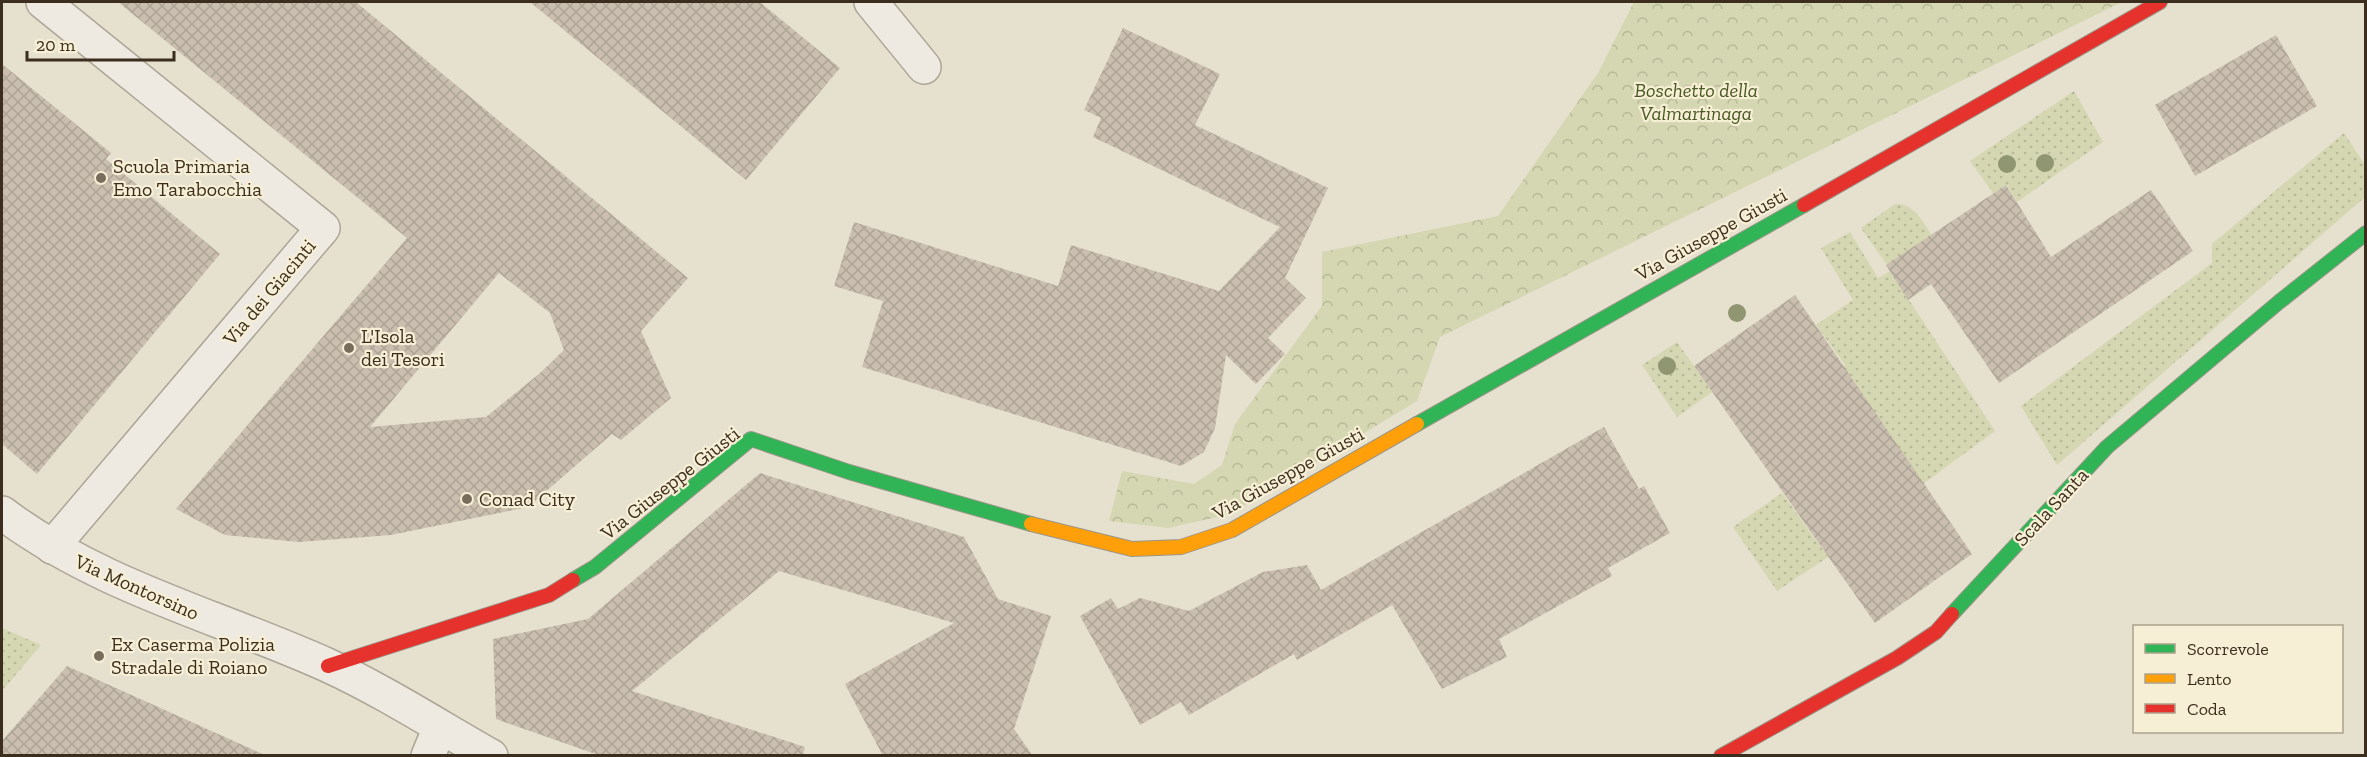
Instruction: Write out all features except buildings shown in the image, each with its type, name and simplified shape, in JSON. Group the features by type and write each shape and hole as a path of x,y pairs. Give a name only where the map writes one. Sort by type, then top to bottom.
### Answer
{"street":[{"name":"Via dei Giacinti","path":"44,2 323,228 52,547"},
{"path":"871,2 924,67"},
{"name":"Via Giuseppe Giusti","path":"328,666 549,595 595,567 751,439 849,472 1072,536 1132,549 1181,547 1232,530 2160,2"},
{"name":"Scala Santa","path":"1721,756 1897,658 1936,632 2107,447 2279,302 2366,233"},
{"name":"Via Montorsino","path":"2,513 52,547 177,607 328,666 434,742"},
{"path":"434,742 491,756"}],"green space":[{"name":"Boschetto della Valmartinaga","path":"1634,2 2122,2 1440,337 1417,401 1231,514 1168,528 1109,521 1122,471 1194,484 1222,465 1235,424 1322,306 1322,252 1498,216 1598,73"},
{"path":"2074,91 2103,142 2017,202 2007,185 1993,193 1970,161"},
{"path":"2344,133 2365,165 2365,197 2057,465 2021,406 2212,263 2212,244"},
{"path":"1895,204 1902,204 1912,210 1932,235 1887,265 1861,228"},
{"path":"1850,232 1878,278 1890,271 1995,431 1923,484 1851,377 1829,378 1845,365 1816,325 1853,300 1821,248"},
{"path":"1677,342 1712,392 1677,417 1642,365"},
{"path":"1782,493 1828,557 1777,591 1733,527"},
{"path":"2,628 41,645 2,691"}],"traffic: fast":[{"path":"1417,424 1804,205"},
{"path":"1952,614 2107,447 2279,302 2366,233"},
{"path":"573,580 595,567 751,439 849,472 1031,524"}],"traffic: slow":[{"path":"1031,524 1132,549 1181,547 1232,530 1417,424"}],"traffic: jam":[{"path":"1804,205 2160,2"},
{"path":"328,666 549,595 573,580"},
{"path":"1721,756 1897,658 1936,632 1952,614"}],"place":[{"name":"Scuola Primaria Emo Tarabocchia","path":"101,178"},
{"name":"L'Isola dei Tesori","path":"349,348"},
{"name":"Conad City","path":"467,499"},
{"name":"Ex Caserma Polizia Stradale di Roiano","path":"99,656"}]}
